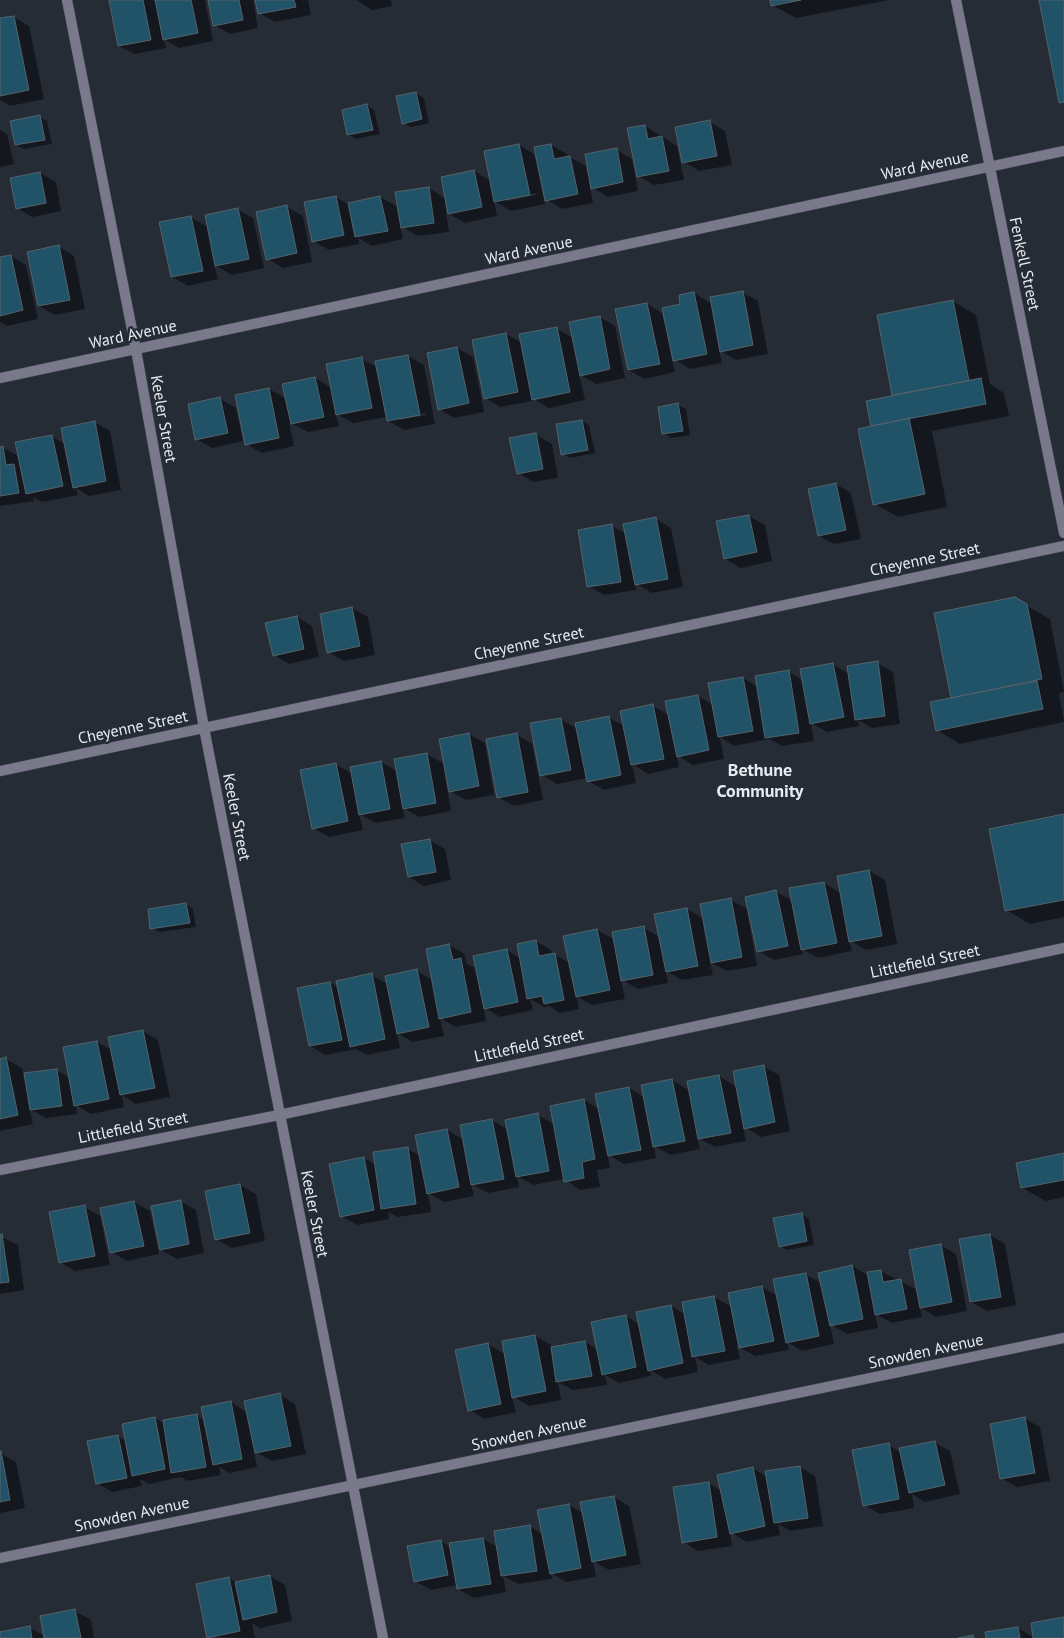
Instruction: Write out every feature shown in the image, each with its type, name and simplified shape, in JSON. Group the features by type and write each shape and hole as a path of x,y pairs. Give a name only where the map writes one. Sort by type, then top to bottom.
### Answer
{"street":[{"name":"Keeler Street","path":"67,0 136,350 204,728 382,1638"},
{"name":"Fenkell Street","path":"956,0 1064,533"},
{"name":"Ward Avenue","path":"0,378 1064,151"},
{"name":"Cheyenne Street","path":"0,771 1064,546"},
{"name":"Littlefield Street","path":"0,1170 279,1115 1064,948"},
{"name":"Snowden Avenue","path":"0,1558 1064,1338"}],"building":[{"path":"109,0 143,0 151,40 118,46"},
{"path":"155,0 191,0 198,33 163,40"},
{"path":"208,0 239,0 243,20 213,26"},
{"path":"255,0 294,0 296,7 258,14"},
{"path":"770,0 801,0 771,6"},
{"path":"1039,0 1064,0 1064,102 1059,103"},
{"path":"14,16 29,90 0,96 0,18"},
{"path":"416,92 422,119 402,124 396,96"},
{"path":"367,104 373,130 347,135 342,110"},
{"path":"40,115 45,140 15,145 10,121"},
{"path":"710,120 717,156 682,163 675,127"},
{"path":"645,125 648,139 662,136 669,171 637,177 627,128"},
{"path":"519,144 530,195 494,202 484,151"},
{"path":"551,144 554,159 570,156 578,194 545,201 534,147"},
{"path":"617,148 623,182 591,189 585,154"},
{"path":"474,170 482,207 448,214 441,177"},
{"path":"40,172 46,203 16,209 10,178"},
{"path":"429,187 434,223 401,228 395,192"},
{"path":"336,196 344,235 312,242 304,202"},
{"path":"380,196 388,231 355,237 348,203"},
{"path":"287,205 297,253 266,260 256,212"},
{"path":"238,208 249,259 215,266 205,215"},
{"path":"191,216 203,271 171,277 159,222"},
{"path":"59,245 70,300 38,306 27,252"},
{"path":"11,255 23,310 0,316 0,257"},
{"path":"743,291 753,345 720,352 710,297"},
{"path":"694,292 707,354 673,361 662,308 680,304 679,295"},
{"path":"953,300 969,381 892,395 877,315"},
{"path":"647,303 660,364 628,370 615,309"},
{"path":"600,316 610,369 580,376 569,322"},
{"path":"557,327 570,392 532,400 519,334"},
{"path":"506,333 518,392 484,399 472,340"},
{"path":"457,347 469,403 438,410 427,353"},
{"path":"408,355 420,415 387,421 375,361"},
{"path":"362,357 372,408 336,415 326,364"},
{"path":"315,377 324,417 291,424 282,384"},
{"path":"981,378 986,404 871,426 866,401"},
{"path":"269,388 279,438 245,445 235,395"},
{"path":"220,397 228,433 195,440 188,404"},
{"path":"678,403 683,431 662,434 658,407"},
{"path":"909,418 925,494 873,505 858,429"},
{"path":"582,420 588,450 561,455 556,424"},
{"path":"95,421 106,481 73,488 61,428"},
{"path":"536,433 543,469 517,474 509,438"},
{"path":"52,435 63,486 26,494 15,442"},
{"path":"3,446 6,465 14,464 19,493 0,496 0,447"},
{"path":"836,483 846,530 818,536 808,489"},
{"path":"749,515 757,552 724,559 716,521"},
{"path":"656,517 668,579 635,585 623,524"},
{"path":"612,524 621,582 587,587 578,530"},
{"path":"1015,597 1027,604 1042,679 951,698 934,613"},
{"path":"352,607 360,646 327,653 320,614"},
{"path":"297,616 304,649 273,656 265,623"},
{"path":"878,661 885,716 855,720 847,666"},
{"path":"833,663 844,717 810,724 800,669"},
{"path":"789,670 799,733 765,738 755,676"},
{"path":"743,677 753,731 718,737 708,683"},
{"path":"1037,681 1043,709 936,731 930,702"},
{"path":"698,695 709,750 677,757 665,701"},
{"path":"653,704 664,759 631,765 620,711"},
{"path":"609,716 621,775 587,782 575,723"},
{"path":"561,718 571,770 540,776 530,723"},
{"path":"469,733 479,786 449,792 439,739"},
{"path":"517,733 528,792 497,798 486,739"},
{"path":"427,753 436,803 403,809 394,759"},
{"path":"381,761 390,809 359,815 350,767"},
{"path":"336,763 348,821 312,829 300,770"},
{"path":"1064,814 1064,900 1005,911 989,829"},
{"path":"430,839 436,872 408,877 401,844"},
{"path":"869,870 882,936 849,942 837,876"},
{"path":"824,882 837,943 801,950 789,888"},
{"path":"776,890 788,946 757,952 745,897"},
{"path":"731,898 742,957 711,963 700,904"},
{"path":"186,903 190,923 150,929 148,909"},
{"path":"687,908 698,966 666,972 654,914"},
{"path":"644,926 653,975 621,981 612,932"},
{"path":"597,929 610,990 576,997 563,936"},
{"path":"536,940 539,956 555,953 564,1000 544,1004 542,996 527,999 517,944"},
{"path":"449,944 453,960 461,958 471,1012 439,1019 426,949"},
{"path":"507,949 518,1002 484,1009 473,956"},
{"path":"417,969 429,1027 397,1034 385,976"},
{"path":"372,973 385,1039 350,1047 336,981"},
{"path":"330,982 342,1040 309,1046 297,988"},
{"path":"143,1030 155,1088 120,1095 108,1037"},
{"path":"97,1041 109,1099 74,1106 63,1047"},
{"path":"6,1057 18,1115 0,1119 0,1059"},
{"path":"764,1065 775,1122 744,1129 733,1071"},
{"path":"57,1069 62,1106 30,1110 24,1073"},
{"path":"719,1075 731,1133 698,1139 687,1081"},
{"path":"672,1079 685,1141 653,1147 641,1085"},
{"path":"629,1087 641,1150 608,1156 595,1094"},
{"path":"584,1099 595,1159 582,1162 584,1178 564,1182 550,1106"},
{"path":"538,1113 549,1171 516,1177 505,1120"},
{"path":"492,1119 504,1179 471,1185 460,1125"},
{"path":"447,1129 459,1187 427,1194 415,1135"},
{"path":"408,1147 416,1204 381,1209 373,1152"},
{"path":"1064,1153 1064,1180 1021,1188 1016,1163"},
{"path":"364,1157 374,1210 340,1217 329,1164"},
{"path":"240,1184 250,1233 215,1240 205,1191"},
{"path":"181,1200 189,1244 160,1250 151,1206"},
{"path":"134,1201 144,1246 110,1253 100,1208"},
{"path":"85,1205 95,1256 59,1263 49,1212"},
{"path":"802,1213 807,1241 779,1247 773,1218"},
{"path":"2,1234 9,1282 0,1283 0,1235"},
{"path":"990,1234 1001,1297 970,1302 959,1239"},
{"path":"941,1244 952,1302 920,1308 909,1250"},
{"path":"852,1265 863,1319 830,1326 818,1273"},
{"path":"881,1270 883,1282 901,1279 907,1309 875,1315 867,1272"},
{"path":"806,1273 819,1336 786,1343 773,1279"},
{"path":"762,1286 774,1341 739,1348 728,1293"},
{"path":"714,1296 725,1351 692,1357 682,1302"},
{"path":"671,1305 683,1363 648,1371 636,1312"},
{"path":"626,1315 636,1367 602,1375 591,1322"},
{"path":"535,1335 546,1391 512,1398 502,1341"},
{"path":"585,1341 592,1376 556,1382 551,1347"},
{"path":"488,1343 501,1404 468,1411 455,1350"},
{"path":"280,1393 291,1446 255,1453 244,1401"},
{"path":"231,1401 242,1459 213,1465 201,1407"},
{"path":"197,1414 206,1467 171,1473 163,1420"},
{"path":"155,1417 165,1469 132,1476 122,1424"},
{"path":"1025,1417 1035,1473 1000,1479 990,1424"},
{"path":"118,1435 127,1478 96,1484 87,1441"},
{"path":"935,1441 945,1485 909,1493 899,1448"},
{"path":"889,1443 899,1499 863,1506 852,1450"},
{"path":"0,1452 10,1500 0,1502"},
{"path":"800,1466 808,1518 774,1523 765,1471"},
{"path":"753,1467 765,1526 730,1534 717,1475"},
{"path":"709,1482 717,1537 682,1543 673,1487"},
{"path":"614,1496 626,1555 592,1562 580,1502"},
{"path":"569,1504 581,1568 550,1574 537,1510"},
{"path":"530,1525 537,1571 501,1576 494,1531"},
{"path":"483,1538 491,1584 457,1589 449,1543"},
{"path":"441,1540 448,1575 414,1582 407,1546"},
{"path":"270,1575 277,1612 243,1620 235,1582"},
{"path":"229,1577 240,1631 207,1638 196,1584"},
{"path":"75,1609 81,1638 44,1638 40,1616"},
{"path":"1064,1617 1064,1638 1033,1638 1031,1623"},
{"path":"30,1626 32,1638 0,1638 0,1632"},
{"path":"1018,1627 1020,1638 986,1638 985,1632"},
{"path":"973,1635 974,1638 958,1638"}],"district":[{"name":"Bethune Community","path":"760,781"}]}
